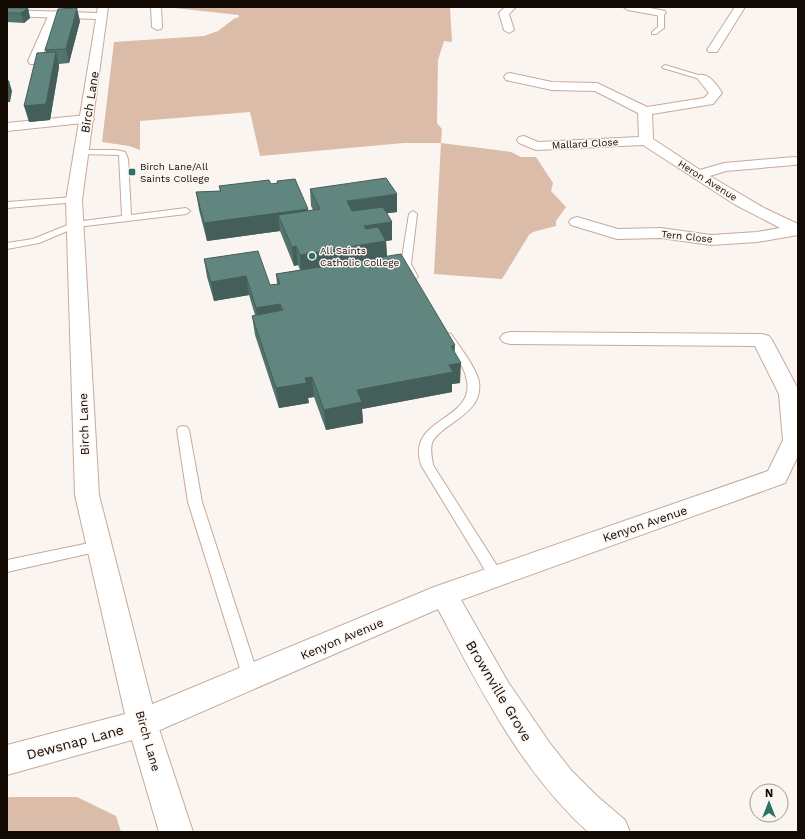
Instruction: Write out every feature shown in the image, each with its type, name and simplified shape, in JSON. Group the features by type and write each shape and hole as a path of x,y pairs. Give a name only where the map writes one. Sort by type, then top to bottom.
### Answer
{"street":[{"path":"156,7 157,27"},
{"path":"509,30 504,13 511,7"},
{"path":"628,7 661,14"},
{"path":"713,50 740,7"},
{"path":"7,13 54,14 102,11"},
{"name":"Birch Lane","path":"102,11 74,200 86,495 142,724 176,832"},
{"path":"34,61 54,14"},
{"path":"510,77 552,86 597,88 645,111 708,101 716,93 703,78"},
{"path":"645,111 646,141"},
{"path":"7,127 87,119"},
{"name":"Mallard Close","path":"524,140 536,146 646,141"},
{"name":"Heron Avenue","path":"646,141 776,221 798,230"},
{"path":"699,175 724,167 794,161"},
{"name":"Tern Close","path":"577,222 617,234 661,233 711,240 757,237 798,230"},
{"name":"Kenyon Avenue","path":"142,724 444,595 777,477 794,440 790,394 762,340 510,338"},
{"name":"Brownville Grove","path":"444,595 512,716 534,748 555,775 592,815 613,832"},
{"name":"Dewsnap Lane","path":"7,760 142,724"}],"lane":[{"path":"654,33 661,28 661,14"},
{"path":"664,67 703,78"},
{"path":"82,152 116,152 124,156 127,218"},
{"path":"7,205 74,200"},
{"path":"7,246 36,241 75,225 186,211"},
{"path":"413,214 406,264 419,288"},
{"path":"441,327 473,380 473,390 468,403 457,416 432,433 425,443 423,454 434,478 496,576"},
{"path":"183,430 194,502 251,678"},
{"path":"7,566 99,546"}],"shaded area":[{"path":"165,7 450,7 452,42 444,41 438,60 437,123 442,129 441,143 404,143 260,156 250,112 140,121 140,150 129,146 102,142 114,42 204,36 218,31 235,18 238,18 239,15"},
{"path":"441,143 511,152 521,157 536,157 553,183 551,191 566,207 556,221 556,226 533,232 529,235 502,279 434,274"},
{"path":"77,797 116,816 121,832 7,832 7,798"}],"building":[{"path":"7,8 28,8 21,13 7,13"},
{"path":"77,8 66,49 45,50 58,9"},
{"path":"56,52 46,104 24,106 37,53"},
{"path":"386,178 397,194 347,201 352,211 383,207 392,222 364,226 366,229 378,227 386,241 300,255 296,246 292,247 278,215 320,209 310,189"},
{"path":"295,179 308,209 204,223 196,192 221,191 219,186 269,180 271,184 278,183 277,181"},
{"path":"258,251 270,285 280,284 276,274 401,254 455,345 451,346 461,363 449,365 453,372 357,390 362,402 324,410 312,377 305,378 307,383 276,388 252,316 283,310 280,304 256,308 246,276 211,282 204,259"}],"place":[{"name":"Birch Lane/All Saints College","path":"132,172"},
{"name":"All Saints Catholic College","path":"312,256"}]}
